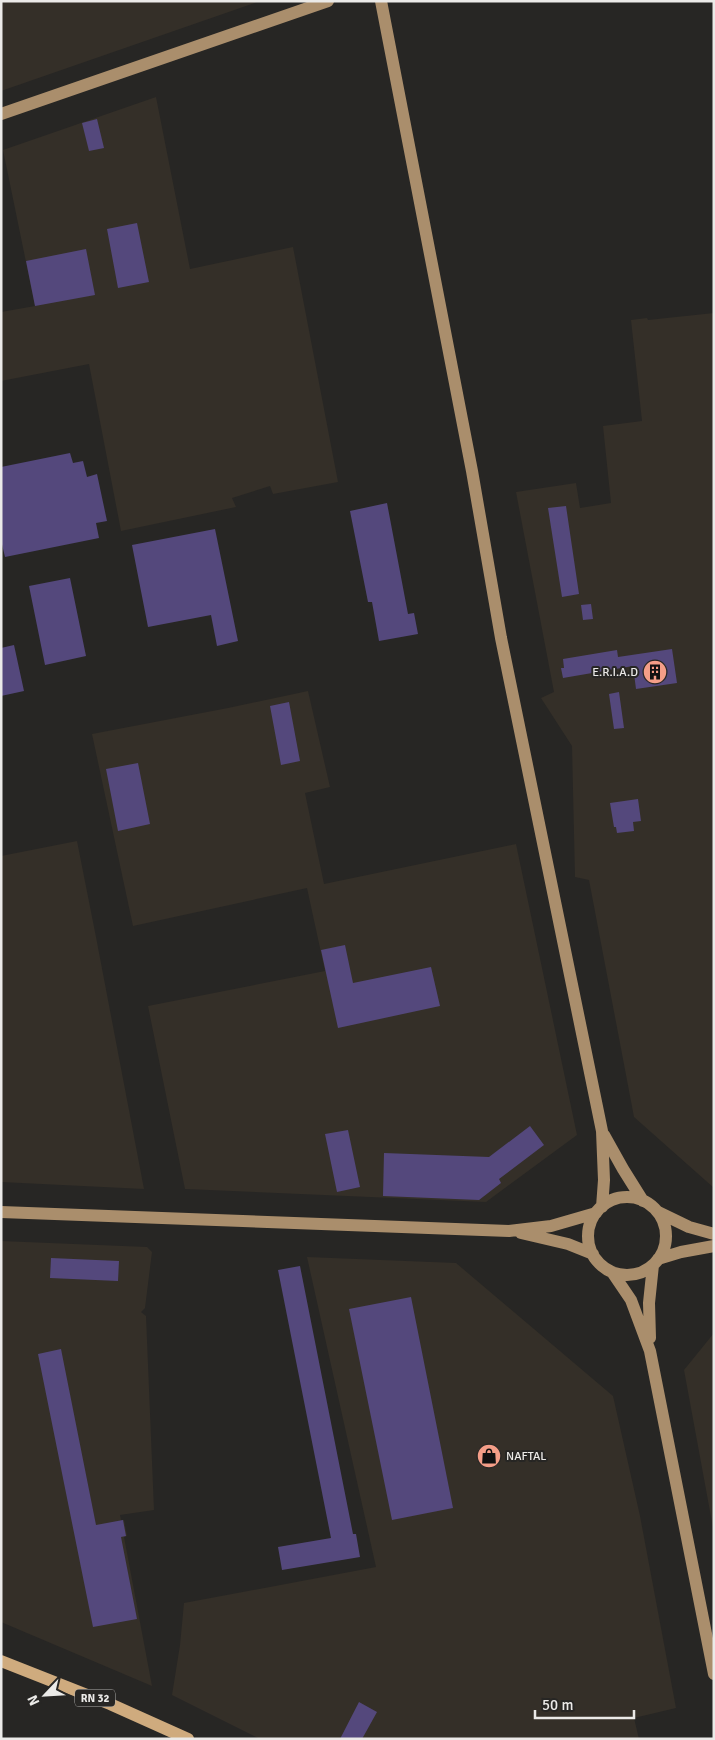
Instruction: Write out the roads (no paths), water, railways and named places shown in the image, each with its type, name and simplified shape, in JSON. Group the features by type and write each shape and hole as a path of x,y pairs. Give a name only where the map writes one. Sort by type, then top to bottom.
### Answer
{"main road":[{"name":"RN 32","path":"1,1661 110,1704 188,1739"}],"street":[{"path":"1,114 328,1"},
{"path":"380,1 472,471 501,638 602,1131 604,1180 599,1210 589,1229 588,1238 593,1254 604,1267 620,1274 638,1274 656,1262 687,1250 714,1246"},
{"path":"602,1131 642,1201 656,1211 689,1228 714,1234"},
{"path":"1,1212 509,1231 551,1226 599,1210 617,1199 626,1198 642,1201"},
{"path":"650,1351 650,1303 656,1262 665,1244 666,1235 664,1226 656,1211"},
{"path":"509,1231 562,1242 593,1254"},
{"path":"612,1272 631,1300 650,1351 714,1674"}],"place":[{"name":"E.R.I.A.D","path":"655,672"},
{"name":"NAFTAL","path":"489,1456"}]}
